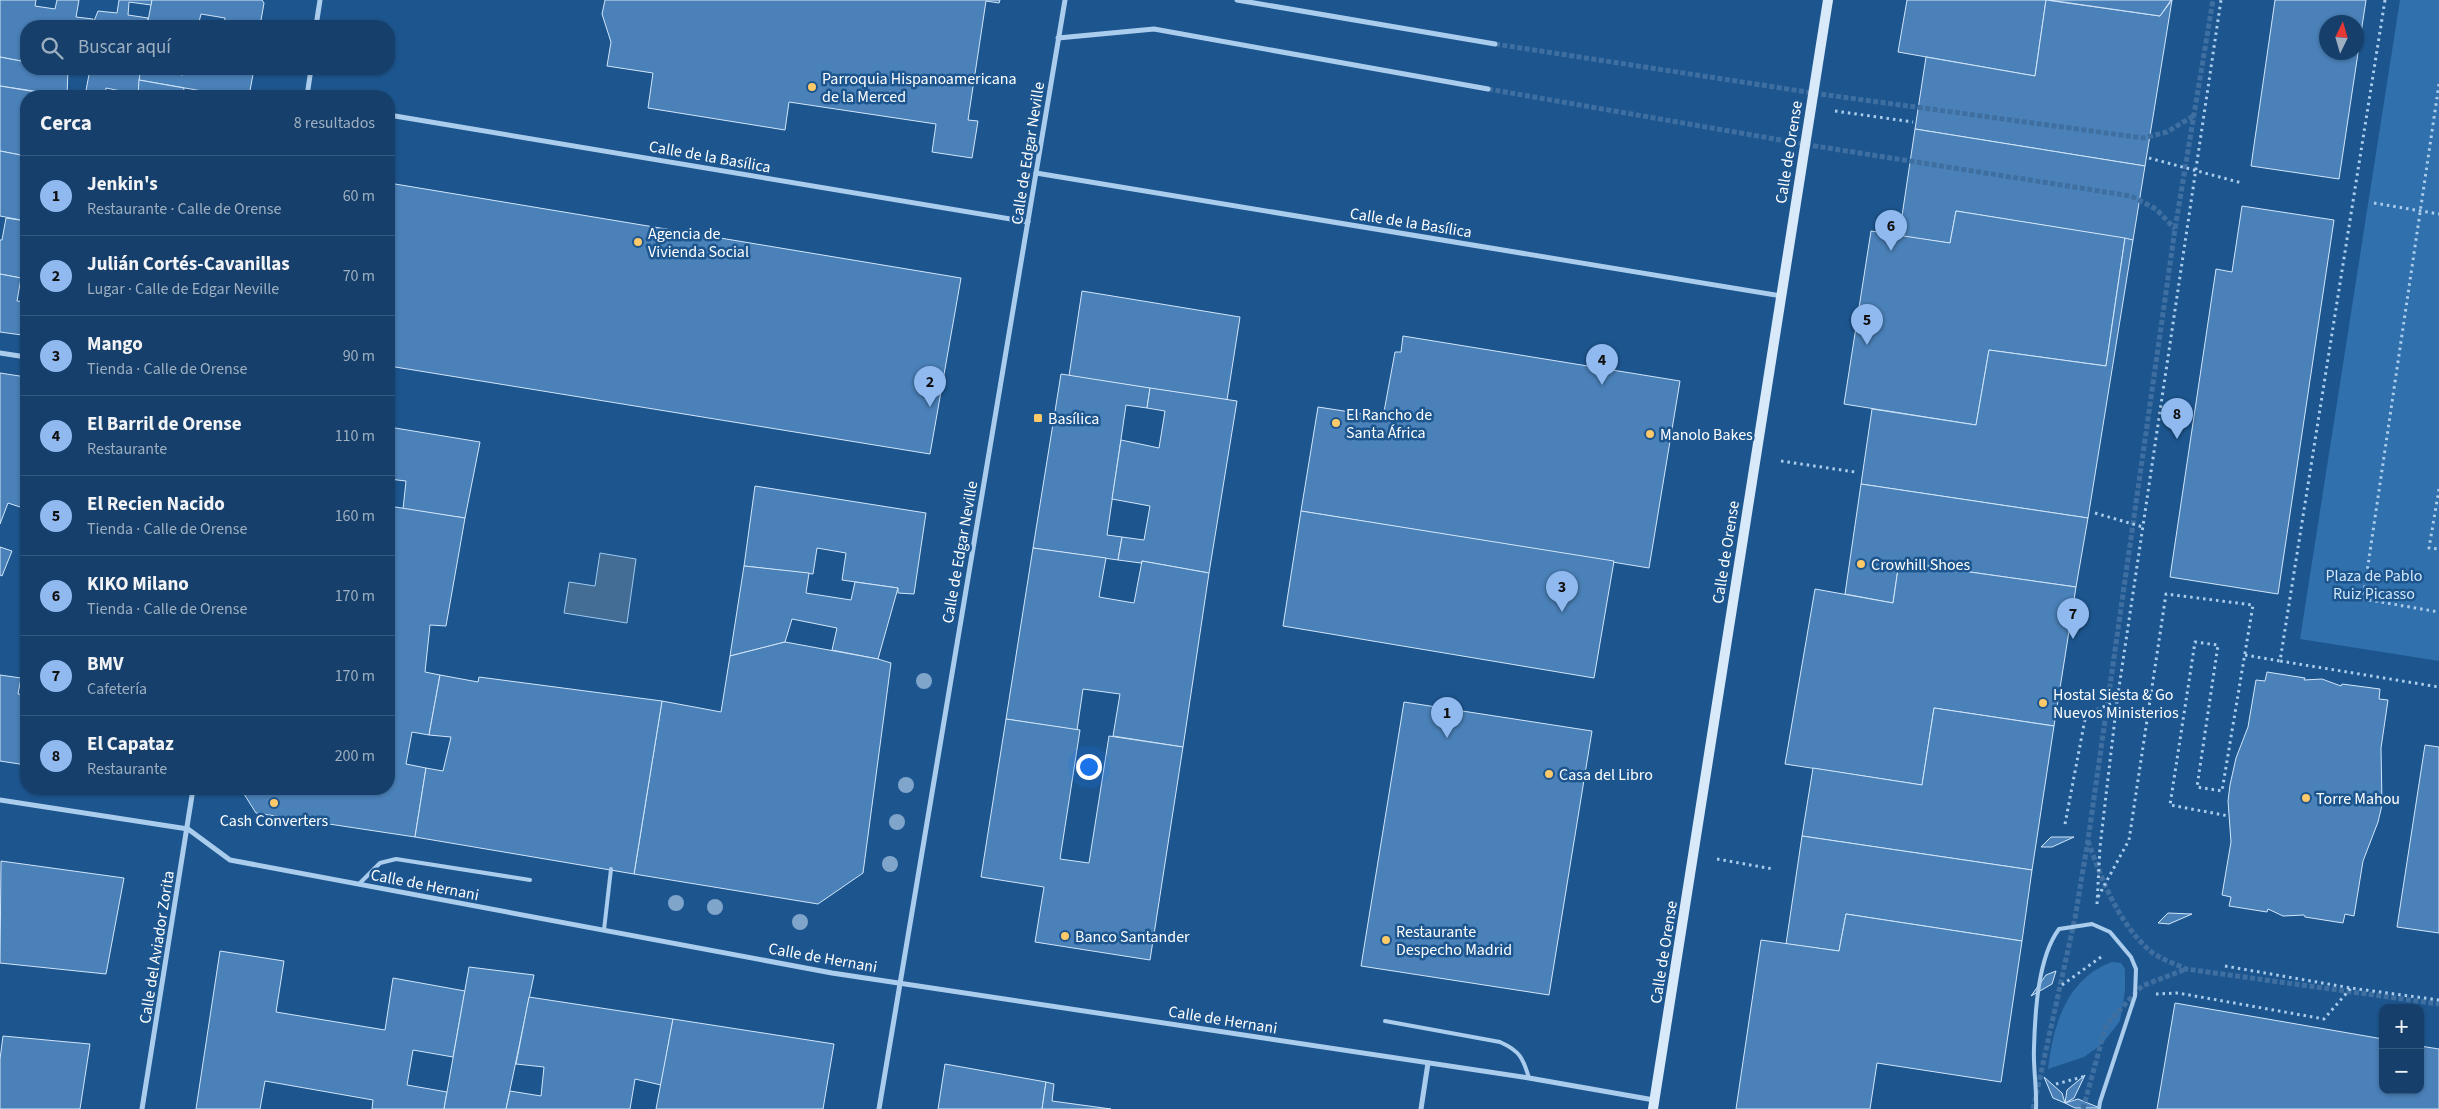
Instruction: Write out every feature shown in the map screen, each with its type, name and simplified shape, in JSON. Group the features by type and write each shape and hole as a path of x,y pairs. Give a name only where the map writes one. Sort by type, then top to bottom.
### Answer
{"street":[{"path":"317,20 320,0"},
{"name":"Calle de Edgar Neville","path":"879,1109 1065,0"},
{"path":"1237,0 1495,44"},
{"name":"Calle de Orense","path":"1653,1105 1828,0"},
{"path":"1058,38 1154,29 1488,89"},
{"path":"309,90 310,75"},
{"name":"Calle de la Basílica","path":"395,116 1028,222"},
{"name":"Calle de la Basílica","path":"1036,173 1781,296"},
{"path":"0,353 20,357"},
{"name":"Calle del Aviador Zorita","path":"142,1109 192,795"},
{"name":"Calle de Hernani","path":"0,800 188,829 230,860 604,930 832,972 1529,1078 1653,1105"},
{"path":"1420,1109 1428,1063"}],"lane":[{"path":"359,884 380,863 396,859 530,880"},
{"path":"604,930 611,869"},
{"path":"2036,1109 2037,1089 2034,1049 2040,980 2053,938 2060,929 2092,924 2110,932 2130,957 2136,970 2135,996 2100,1109"},
{"path":"1385,1021 1500,1042 1514,1048 1523,1059 1529,1078"}],"path":[{"path":"2092,924 2098,897 2100,847 2117,700 2221,0"},
{"path":"2280,661 2385,0"},
{"path":"2439,84 2363,599 2439,612"},
{"path":"1810,107 1913,122"},
{"path":"2149,158 2242,183"},
{"path":"2374,203 2439,214"},
{"path":"1755,457 1855,472"},
{"path":"2439,489 2430,548 2439,549"},
{"path":"2095,513 2143,527"},
{"path":"2098,897 2129,840 2166,594 2253,605 2222,792 2197,787 2218,645 2195,642 2170,805 2229,816"},
{"path":"2246,655 2439,687"},
{"path":"2065,824 2086,714 2117,700"},
{"path":"1693,855 1773,869"},
{"path":"2038,1002 2120,943"},
{"path":"2225,966 2351,988 2439,1000"},
{"path":"2178,993 2324,1020 2351,988"},
{"path":"2037,1089 2111,1069"}],"green space":[{"name":"Plaza de Pablo Ruiz Picasso","path":"2400,0 2439,0 2439,661 2300,639"},
{"path":"2112,962 2121,963 2125,969 2125,991 2120,1021 2102,1044 2084,1057 2048,1069 2050,1052 2059,1020 2073,991 2097,969"}],"shaded area":[{"path":"600,553 636,559 627,623 564,613 569,582 595,586"}],"building":[{"path":"0,0 36,0 35,6 55,9 57,0 79,0 76,17 93,19 20,20 20,61 0,57"},
{"path":"119,0 152,0 151,5 129,2 128,15 148,18 148,20 94,20 98,11 117,13"},
{"path":"152,0 262,0 264,3 261,20 225,20 225,18 201,14 200,20 148,20"},
{"name":"Parroquia Hispanoamericana de la Merced","path":"605,0 1000,0 999,3 986,1 968,120 978,121 972,158 932,152 936,124 789,102 785,130 648,108 653,73 607,66 611,42 602,14"},
{"path":"1907,0 2046,0 2035,76 1898,52"},
{"path":"2046,0 2160,16 2172,0 2145,166 1915,129 1926,57 2035,76"},
{"path":"2049,0 2171,0 2160,16"},
{"path":"2275,0 2366,0 2364,15 2319,15 2319,60 2357,60 2339,179 2251,166"},
{"path":"0,57 20,61 20,75 68,75 67,90 27,90 0,86"},
{"path":"89,75 140,75 139,90 106,88 106,90 86,90"},
{"path":"140,75 253,75 250,90 196,90 139,80"},
{"path":"139,80 184,88 184,90 138,90"},
{"path":"0,86 24,90 20,90 20,155 0,151"},
{"path":"1915,129 2145,166 2133,240 1956,211 1950,243 1899,236"},
{"path":"0,151 20,155 20,220 0,216"},
{"path":"395,184 961,278 930,454 395,367"},
{"path":"2242,206 2334,220 2278,594 2170,577 2216,269 2232,272"},
{"path":"1956,211 2125,238 2106,366 1989,350 1976,425 1844,404 1871,231 1950,243"},
{"path":"6,218 20,220 20,278 0,274 0,240 2,240"},
{"path":"2125,238 2133,240 2088,518 1861,484 1872,409 1976,425 1989,350 2106,366"},
{"path":"0,274 20,278 17,301 20,301 20,335 0,332"},
{"path":"1082,291 1240,317 1227,400 1069,376"},
{"path":"1403,336 1680,381 1649,568 1301,511 1318,407 1383,417 1395,352 1401,352"},
{"path":"0,373 20,376 20,507 8,503 0,524"},
{"path":"1061,374 1150,388 1147,408 1126,405 1107,535 1122,537 1118,560 1033,548"},
{"path":"1150,388 1237,401 1209,573 1142,561 1141,563 1118,560 1122,537 1144,540 1150,506 1112,499 1121,440 1159,448 1165,411 1147,408"},
{"path":"395,428 480,442 465,518 403,509 406,481 395,480"},
{"path":"1861,484 2088,518 2076,587 1899,562 1893,603 1845,594"},
{"path":"755,486 926,513 914,594 898,593 898,588 842,580 846,553 817,548 813,574 744,566"},
{"path":"395,507 465,518 446,626 430,625 425,672 440,675 429,735 412,732 406,764 426,768 415,837 256,813 245,795 395,795"},
{"path":"1301,511 1614,561 1594,678 1283,626"},
{"path":"0,547 12,551 2,576 0,575"},
{"path":"1033,548 1106,558 1099,597 1134,603 1142,561 1209,573 1183,747 1113,736 1120,694 1083,689 1077,730 1006,719"},
{"path":"1899,562 2076,587 2054,726 1934,708 1922,785 1785,764 1815,589 1893,603"},
{"path":"744,566 809,573 806,593 851,600 855,582 898,588 878,659 832,650 837,628 792,619 785,642 730,656"},
{"path":"785,642 891,663 863,873 818,904 634,874 662,701 721,712 730,656"},
{"name":"Torre Mahou","path":"2267,672 2305,678 2304,680 2322,679 2341,686 2342,684 2380,689 2379,699 2388,700 2381,748 2382,805 2378,822 2363,861 2354,916 2345,914 2343,923 2305,917 2304,915 2283,916 2268,909 2267,912 2229,906 2231,897 2222,895 2231,842 2228,801 2230,785 2236,758 2248,727 2256,680 2265,681"},
{"path":"0,675 20,678 18,694 20,694 20,764 0,761"},
{"path":"440,675 478,682 479,677 662,701 634,874 415,837 426,768 443,771 451,737 429,735"},
{"path":"1404,702 1592,731 1549,995 1361,966"},
{"path":"1934,708 2054,726 2032,870 1802,836 1813,768 1922,785"},
{"path":"1006,719 1080,730 1060,859 1089,863 1109,736 1183,747 1150,960 1035,942 1044,887 981,877"},
{"path":"2425,745 2439,747 2439,933 2397,927"},
{"path":"1802,836 2032,870 2022,941 1846,914 1839,951 1786,944"},
{"path":"2051,837 2074,837 2052,847 2041,847"},
{"path":"1,861 124,878 106,974 0,963"},
{"path":"2168,913 2192,914 2169,924 2158,923"},
{"path":"1846,914 2022,941 2001,1082 1877,1063 1870,1109 1736,1109 1761,940 1839,951"},
{"path":"220,951 284,961 276,1012 385,1030 393,978 465,991 453,1057 413,1050 407,1085 447,1092 444,1109 372,1109 373,1100 265,1081 260,1109 196,1109"},
{"path":"469,967 534,975 506,1109 444,1109"},
{"path":"2056,971 2052,984 2031,996 2046,975"},
{"path":"529,997 673,1019 661,1085 635,1079 630,1109 506,1109 510,1091 541,1096 544,1067 516,1064"},
{"path":"2175,1003 2379,1038 2379,1094 2424,1094 2424,1047 2439,1049 2439,1109 2157,1109"},
{"path":"673,1019 834,1044 823,1109 656,1109"},
{"path":"3,1036 90,1044 80,1109 0,1109 0,1059"},
{"path":"945,1064 1046,1082 1042,1109 938,1109"},
{"path":"2085,1075 2074,1098 2065,1103 2067,1090"},
{"path":"2044,1077 2062,1093 2065,1103 2053,1098"},
{"path":"1046,1082 1054,1084 1052,1101 1111,1109 1042,1109"},
{"path":"2078,1099 2100,1108 2075,1108 2065,1103"}],"tunnel":[{"path":"2033,1109 2075,918 2088,840 2175,229 2213,0"},
{"path":"1495,44 1820,94 2143,138 2167,132 2195,115"},
{"path":"1488,89 1815,146 2131,196 2156,209 2175,229"},
{"path":"2088,841 2105,885 2119,912 2137,938 2148,949 2166,960 2186,969 2439,1004"},
{"path":"2083,1109 2106,1025 2142,986 2186,969"}],"place":[{"name":"Parroquia Hispanoamericana de la Merced","path":"812,87"},
{"name":"Agencia de Vivienda Social","path":"638,242"},
{"name":"KIKO Milano","path":"1891,251"},
{"name":"El Recien Nacido","path":"1867,345"},
{"name":"El Barril de Orense","path":"1602,385"},
{"name":"Julián Cortés-Cavanillas","path":"930,407"},
{"name":"Basílica","path":"1038,418"},
{"name":"El Rancho de Santa África","path":"1336,423"},
{"name":"Manolo Bakes","path":"1650,434"},
{"name":"El Capataz","path":"2177,439"},
{"name":"Crowhill Shoes","path":"1861,564"},
{"name":"Mango","path":"1562,612"},
{"name":"BMV","path":"2073,639"},
{"name":"Hostal Siesta & Go Nuevos Ministerios","path":"2043,703"},
{"name":"Jenkin's","path":"1447,738"},
{"name":"Casa del Libro","path":"1549,774"},
{"name":"Torre Mahou","path":"2306,798"},
{"name":"Cash Converters","path":"274,803"},
{"name":"Banco Santander","path":"1065,936"},
{"name":"Restaurante Despecho Madrid","path":"1386,940"}]}
